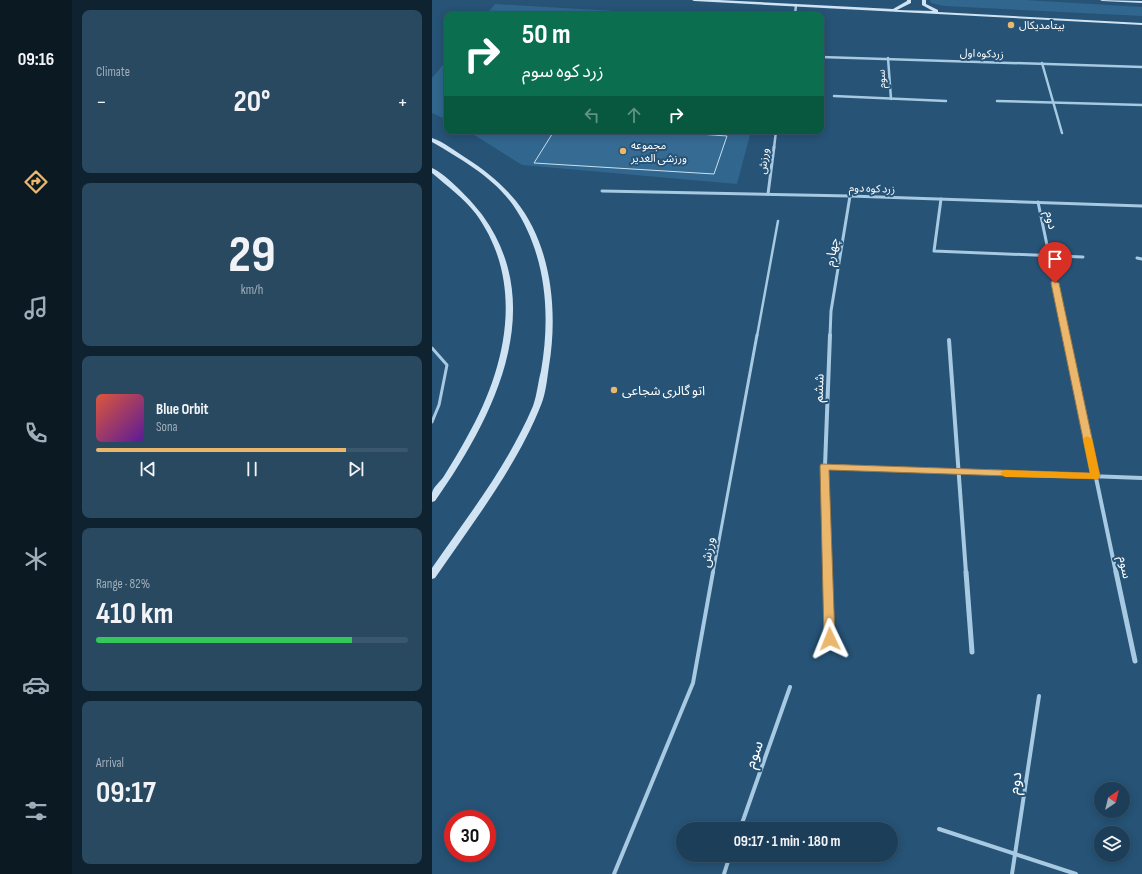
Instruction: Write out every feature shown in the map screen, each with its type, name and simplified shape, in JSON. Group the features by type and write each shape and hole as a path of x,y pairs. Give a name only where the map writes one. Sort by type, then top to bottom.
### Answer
{"main road":[{"path":"694,0 1142,24"},
{"path":"844,8 895,9 904,6 909,2 909,0"},
{"path":"924,0 924,6 941,13 993,17"},
{"path":"1102,0 1142,2"},
{"path":"432,140 458,155 498,185 524,217 540,253 550,306 549,353 538,404 514,451 481,505 432,574"},
{"path":"432,170 467,200 488,228 504,267 510,307 506,348 494,389 474,432 432,499"}],"street":[{"path":"795,12 796,5"},
{"name":"زردکوه اول","path":"824,57 1142,66"},
{"name":"سوم","path":"888,58 891,99"},
{"path":"1042,63 1062,133"},
{"path":"834,96 946,101"},
{"path":"997,101 1142,105"},
{"name":"ورزش","path":"768,194 776,134"},
{"name":"زرد کوه دوم","path":"602,191 850,196 1142,206"},
{"name":"چهارم","path":"831,311 850,196"},
{"path":"940,199 934,251 1083,257"},
{"name":"دوم","path":"1038,202 1095,476"},
{"path":"1137,258 1142,259"},
{"name":"ششم","path":"830,639 825,466 831,311"},
{"path":"949,340 960,471 972,652"},
{"path":"825,466 1142,478"},
{"name":"سوم","path":"1095,476 1135,661"}],"lane":[{"name":"ورزش","path":"614,874 693,682 778,221"},
{"path":"432,348 447,365 439,405 432,422"},
{"name":"سوم","path":"742,822 790,687"},
{"name":"دوم","path":"1012,874 1039,696"},
{"path":"939,828 1076,874"},
{"path":"724,874 728,862"}],"shaded area":[{"path":"930,0 1025,0 1142,7 1142,16 944,6 931,3"},
{"path":"495,4 632,12 488,12"},
{"path":"444,64 444,119 432,113 432,78"},
{"name":"مجموعه ورزشی الغدیر","path":"473,134 750,134 737,184 522,165"}],"building":[{"path":"552,134 699,134 727,136 714,174 534,163"}],"slow traffic":[{"path":"1005,473 1095,476 1087,439"}],"place":[{"name":"بیتامدیکال","path":"1011,25"},
{"name":"مجموعه ورزشی الغدیر","path":"623,151"},
{"name":"اتو گالری شجاعی","path":"614,390"}],"route":[{"path":"830,639 825,466 1095,476 1055,283"}]}
